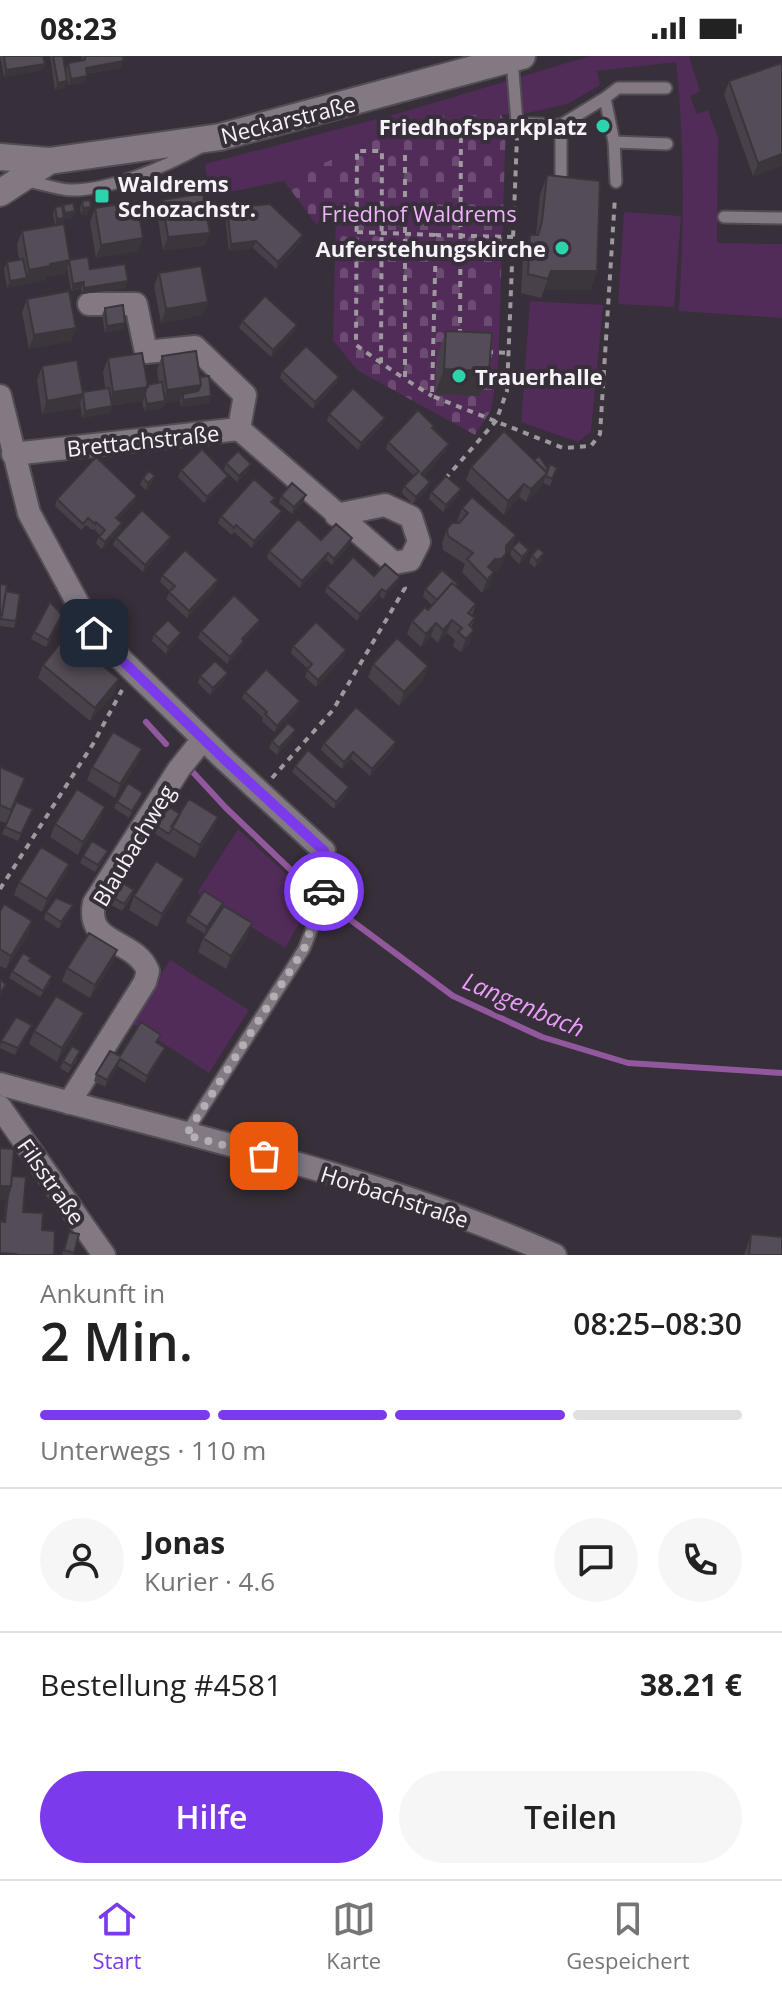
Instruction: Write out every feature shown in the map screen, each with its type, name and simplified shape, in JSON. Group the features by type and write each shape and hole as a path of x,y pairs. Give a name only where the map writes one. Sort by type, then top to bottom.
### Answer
{"street":[{"name":"Neckarstraße","path":"0,157 49,161 220,137 517,58"},
{"name":"Neckarstraße","path":"11,186 49,161"},
{"path":"89,304 136,304 146,352 195,347 245,395 239,429"},
{"path":"0,396 29,513 94,633 131,672 324,851"},
{"name":"Brettachstraße","path":"13,454 239,429 394,563"},
{"path":"336,515 385,505 411,517 419,542 410,560 394,563"},
{"name":"Blaubachweg","path":"69,1103 145,982 148,971 136,954 99,932 91,916 94,903 179,769 203,739"},
{"name":"Horbachstraße","path":"0,1084 404,1195 497,1229 555,1255"},
{"name":"Filsstraße","path":"0,1107 104,1255"}],"lane":[{"path":"517,58 517,123 561,125 618,88 666,88"},
{"path":"605,98 614,142 616,182"},
{"path":"561,125 561,176"},
{"path":"11,186 70,190 113,183 181,159 220,137"},
{"path":"614,142 667,144"},
{"path":"724,217 782,218"},
{"path":"186,1135 304,949 328,874 324,851"}],"path":[{"path":"443,481 496,421 507,391 517,123"},
{"path":"460,337 461,124"},
{"path":"381,363 382,151 357,151 356,345 381,363 432,396 563,448 591,446 600,434 616,182"},
{"path":"405,155 405,379"},
{"path":"357,232 513,237"},
{"path":"432,396 436,235"},
{"path":"433,350 446,350"},
{"path":"485,352 509,353"},
{"path":"260,792 333,710 405,588 394,563"},
{"path":"0,889 93,744 131,672"}],"green space":[{"path":"590,56 689,56 700,91 690,96 697,114 708,110 718,137 717,243 782,244 782,318 679,311 683,186 676,62 597,71 600,85 567,104 523,114 428,116 284,181 210,196 205,164 403,112"},
{"name":"Friedhof Waldrems","path":"500,114 506,122 498,368 491,410 475,435 357,370 333,340 336,212 316,224 284,181 428,116"},
{"path":"624,212 681,216 674,307 618,304"},
{"path":"530,301 603,305 591,432 578,442 521,422"},
{"path":"238,829 313,899 285,948 197,893"},
{"path":"170,960 249,1010 209,1073 130,1022"}],"building":[{"path":"4,56 43,56 45,64 6,70"},
{"path":"53,56 63,56 67,81 58,83"},
{"path":"85,56 123,56 123,61 86,68 87,76 71,79 68,63 85,60"},
{"path":"782,63 782,154 758,163 729,81"},
{"name":"Auferstehungskirche","path":"547,175 600,181 597,271 551,271 548,279 528,274 530,235 538,235 542,221"},
{"path":"203,193 210,233 168,237 162,200"},
{"path":"90,200 91,207 83,208 82,201"},
{"path":"137,201 143,238 101,245 95,208"},
{"path":"73,203 75,211 65,213 63,205"},
{"path":"270,204 303,235 278,262 256,241 231,244 227,208"},
{"path":"62,206 64,218 57,219 55,207"},
{"path":"64,224 70,260 29,270 22,231"},
{"path":"88,257 90,269 125,264 128,281 84,288 84,282 73,284 69,260"},
{"path":"23,259 27,278 10,281 7,262"},
{"path":"201,266 208,302 166,309 159,273"},
{"path":"69,291 76,328 34,335 27,299"},
{"path":"265,296 297,325 273,350 242,321"},
{"path":"123,305 125,323 107,326 105,308"},
{"path":"446,331 492,333 489,371 444,369"},
{"path":"306,346 339,377 315,402 282,371"},
{"path":"196,351 201,385 167,390 162,356"},
{"path":"142,353 148,387 113,392 108,358"},
{"path":"77,360 83,394 47,401 42,366"},
{"path":"209,376 211,396 183,400 183,394 198,391 200,377"},
{"path":"162,382 165,401 147,404 147,385"},
{"path":"109,388 112,406 85,411 83,392"},
{"path":"353,388 385,418 361,443 329,414"},
{"path":"418,410 449,444 421,474 430,482 416,497 404,486 419,471 388,442"},
{"path":"504,431 547,473 531,489 524,484 508,501 471,467"},
{"path":"202,449 228,476 207,497 181,470"},
{"path":"238,451 251,464 239,476 226,463"},
{"path":"539,456 548,469 546,471 534,460"},
{"path":"96,457 137,496 116,518 122,523 105,542 99,537 105,530 88,518 83,524 57,499"},
{"path":"550,464 557,468 552,479 546,476"},
{"path":"149,471 155,476 148,483 143,478"},
{"path":"446,476 461,489 446,505 431,492"},
{"path":"254,479 275,498 271,502 282,511 254,541 221,516"},
{"path":"292,483 306,495 294,507 281,496"},
{"path":"472,497 516,535 506,546 506,554 488,567 494,572 487,580 467,559 473,553 448,536 447,529 452,523 459,523 468,513 462,508"},
{"path":"142,510 171,537 145,565 116,538"},
{"path":"298,519 321,540 336,524 352,538 334,559 328,553 302,581 269,551"},
{"path":"519,541 529,550 522,557 512,548"},
{"path":"538,548 544,553 537,561 532,555"},
{"path":"185,550 218,580 189,611 169,592 175,586 162,575"},
{"path":"353,557 374,576 385,564 400,577 386,592 382,589 360,614 327,586"},
{"path":"442,570 458,584 452,583 437,600 425,589"},
{"path":"452,583 476,604 468,613 475,618 469,625 474,630 466,639 458,632 462,628 452,620 443,630 436,623 426,634 412,621 425,607 428,610"},
{"path":"0,584 7,585 2,615 0,615"},
{"path":"6,591 20,594 16,621 1,619"},
{"path":"234,595 260,620 230,657 201,631"},
{"path":"50,602 62,615 48,640 34,632"},
{"path":"168,620 181,633 168,647 154,634"},
{"path":"316,622 346,650 318,680 307,670 312,664 293,646"},
{"path":"66,636 119,679 95,708 43,665"},
{"path":"397,638 428,666 404,692 373,664"},
{"path":"215,661 228,673 213,688 200,676"},
{"path":"266,669 300,701 277,726 245,692"},
{"path":"356,707 396,742 372,769 353,752 344,762 324,743"},
{"path":"288,723 296,730 279,748 272,741"},
{"path":"113,732 142,749 120,784 92,767"},
{"path":"308,750 349,787 336,802 295,766"},
{"path":"0,767 25,778 11,810 0,805"},
{"path":"128,783 143,793 132,811 117,802"},
{"path":"77,789 105,807 83,842 55,824"},
{"path":"189,799 218,817 200,845 171,827"},
{"path":"16,802 33,809 21,834 5,827"},
{"path":"164,804 180,814 169,834 152,823"},
{"path":"92,841 108,851 98,865 83,856"},
{"path":"41,847 69,864 47,899 19,882"},
{"path":"156,861 184,879 162,914 134,896"},
{"path":"118,880 134,890 124,904 109,895"},
{"path":"204,891 223,903 207,927 189,915"},
{"path":"56,898 73,905 61,922 46,912"},
{"path":"4,904 32,921 11,956 0,949 0,911"},
{"path":"224,906 252,923 231,956 203,938"},
{"path":"89,933 117,950 95,985 67,968"},
{"path":"23,953 31,958 29,961 52,976 43,991 12,971"},
{"path":"0,980 6,984 0,994"},
{"path":"56,996 84,1013 62,1048 34,1031"},
{"path":"16,1017 32,1025 18,1048 1,1041"},
{"path":"141,1022 161,1035 156,1042 165,1048 147,1076 120,1059 107,1080 96,1074 110,1051 120,1056"},
{"path":"72,1046 80,1051 71,1066 63,1061"},
{"path":"0,1148 14,1149 11,1186 0,1186"},
{"path":"12,1176 26,1177 23,1212 43,1213 42,1230 55,1231 54,1255 0,1253 0,1221 5,1222"},
{"path":"69,1232 79,1234 74,1253 64,1250"},
{"path":"751,1234 782,1237 782,1255 749,1255"}],"waterway":[{"name":"Langenbach","path":"146,722 166,744"},
{"name":"Langenbach","path":"190,769 317,895 453,996 542,1037 628,1063 782,1073"}],"way so far":[{"path":"264,1156 186,1135 304,949 324,891"}],"place":[{"name":"Friedhofsparkplatz","path":"603,126"},
{"name":"Waldrems Schozachstr.","path":"102,196"},
{"name":"Auferstehungskirche","path":"562,248"},
{"name":"Trauerhalle","path":"459,376"}],"route":[{"path":"94,633 131,672 324,851 328,874 324,891"}]}
